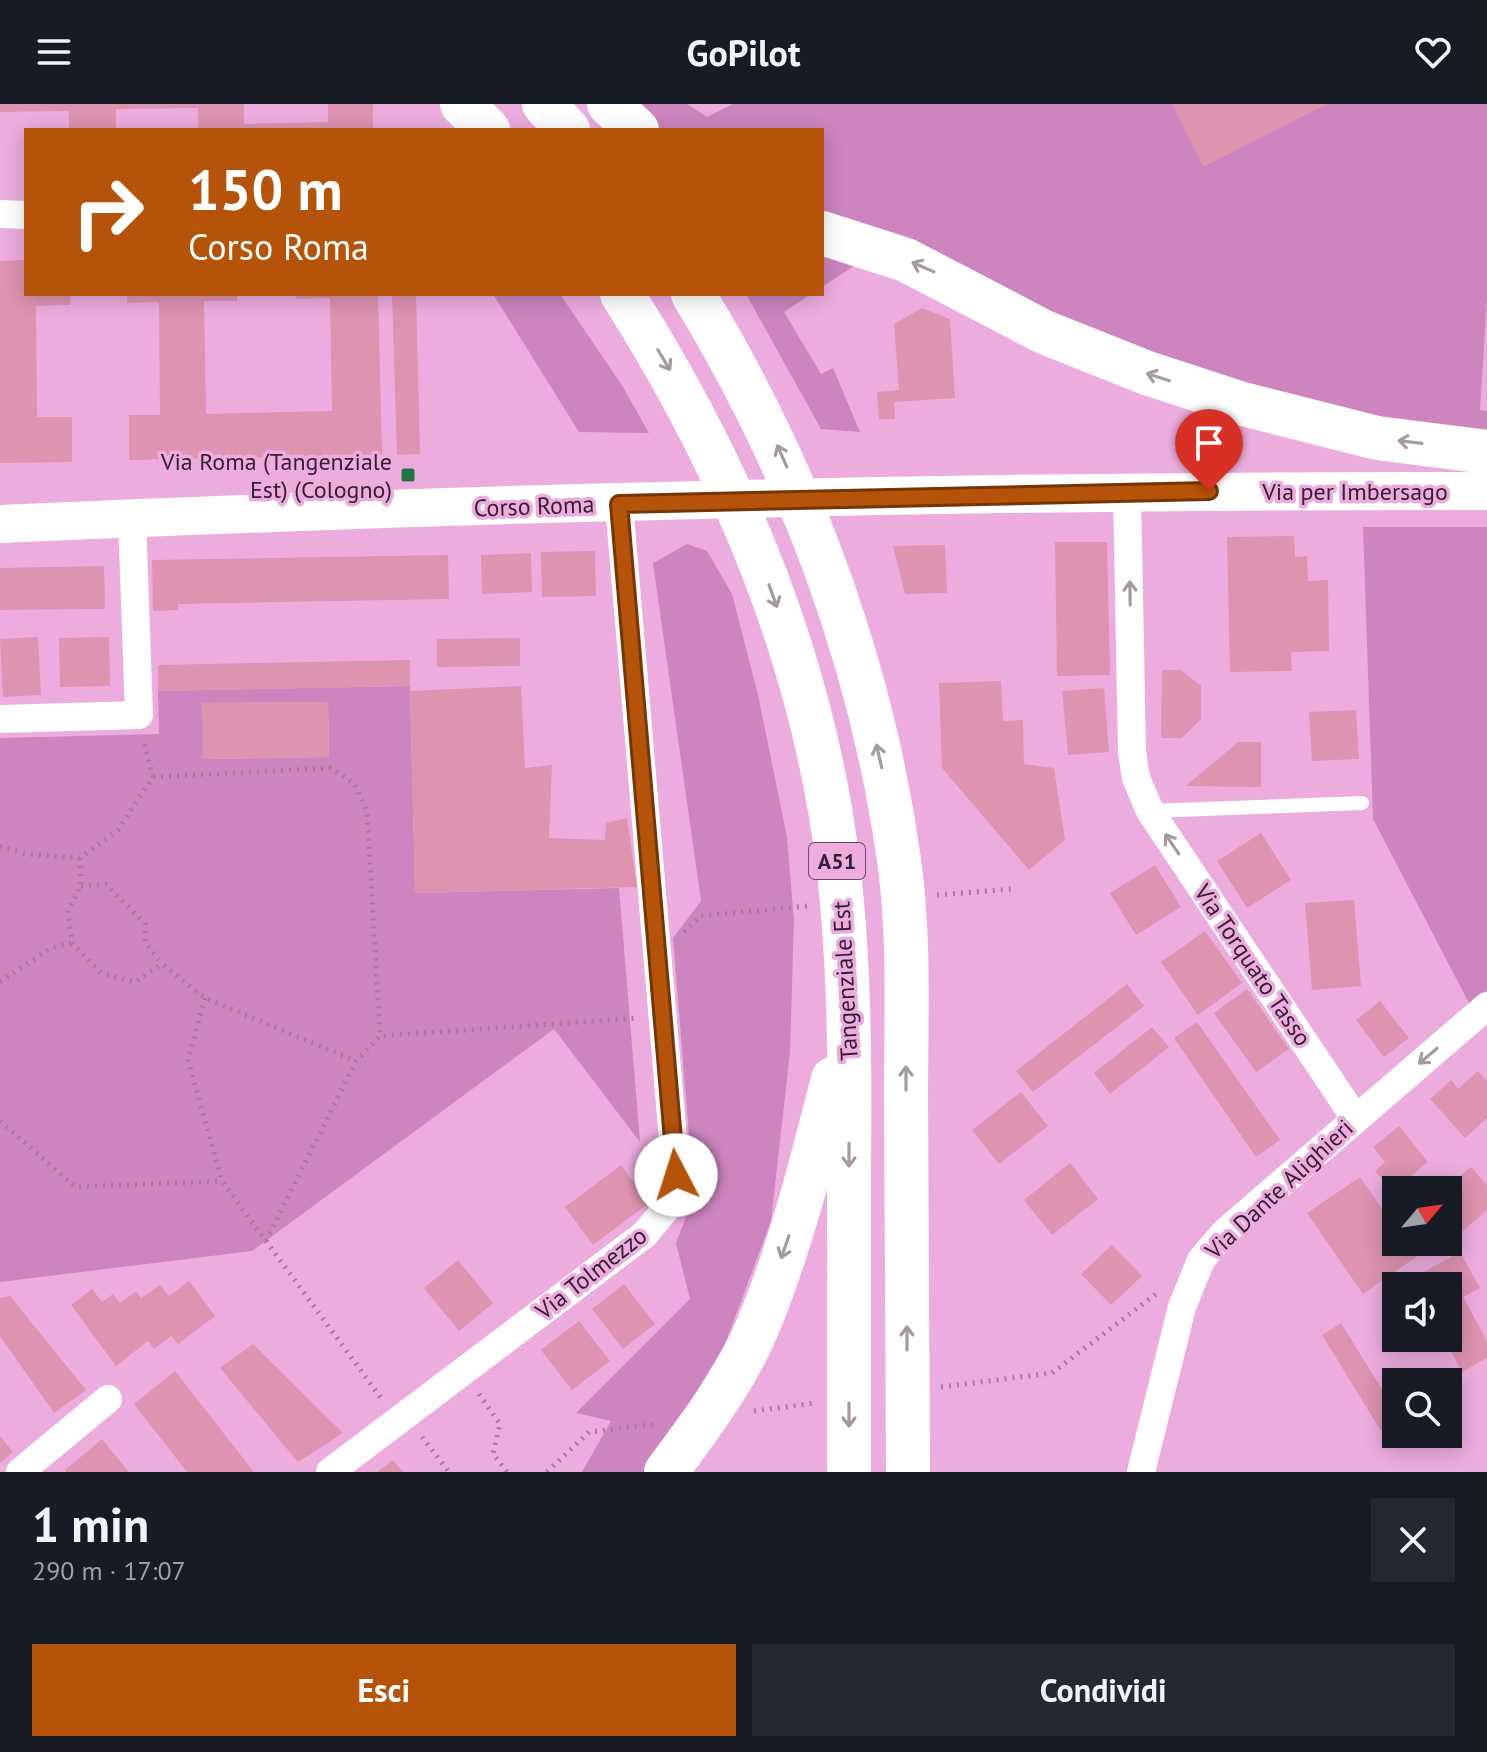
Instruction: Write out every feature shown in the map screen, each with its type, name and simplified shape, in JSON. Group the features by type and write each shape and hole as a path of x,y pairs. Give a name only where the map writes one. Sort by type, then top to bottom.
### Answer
{"highway":[{"path":"462,104 486,128"},
{"path":"544,104 566,128"},
{"path":"609,104 635,128"},
{"path":"824,234 906,260 1044,332 1147,373 1239,403 1377,438 1487,452"},
{"name":"Tangenziale Est","path":"623,296 672,374 716,459 753,542 797,668 833,829 850,1010 849,1472"},
{"name":"A51","path":"694,296 745,382 794,484 855,662 894,832 902,890 906,980 908,1472"},
{"path":"666,1472 728,1385 758,1328 804,1194 850,1010"}],"main road":[{"name":"Via per Imbersago","path":"1127,491 1487,491"},
{"name":"Corso Roma","path":"0,524 1127,491"}],"street":[{"path":"0,214 24,215"},
{"name":"Via Torquato Tasso","path":"1127,491 1132,752 1136,778 1150,811 1355,1118"},
{"name":"Via Tolmezzo","path":"330,1472 645,1234 666,1209 676,1175 664,1016 636,504"},
{"path":"0,719 139,715 132,518"},
{"name":"Via Dante Alighieri","path":"1141,1472 1182,1307 1201,1260 1224,1233 1487,1006"},
{"path":"20,1472 108,1399"}],"lane":[{"path":"1150,811 1362,803"}],"path":[{"path":"0,846 25,854 80,858 118,830 153,777 139,715"},
{"path":"153,777 330,768 354,783 367,811 380,1036"},
{"path":"80,858 81,886 68,911 72,943 101,973 135,982 162,964"},
{"path":"81,886 106,884 145,924 145,942 162,964 205,998 356,1061"},
{"path":"0,982 51,948 72,943"},
{"path":"205,998 188,1060 222,1181 401,1417 449,1472"},
{"path":"266,1241 356,1061 380,1036 664,1016"},
{"path":"0,1121 75,1187 222,1181"},
{"path":"1052,1373 1201,1260"},
{"path":"463,1370 500,1424 493,1454 507,1472"},
{"path":"547,1472 589,1432"}],"shaded area":[{"path":"631,104 687,104 707,117 733,104 1487,104 1487,298 1480,410 1487,411 1487,435 1378,417 1142,356 824,217 824,128 658,128"},
{"path":"824,252 860,262 824,286"},
{"path":"494,296 561,296 623,387 649,433 579,432"},
{"path":"747,296 808,296 784,312 821,374 833,368 860,432 821,429"},
{"path":"1363,527 1487,527 1487,991 1470,1005 1373,819"},
{"path":"687,544 707,551 732,594 758,695 787,837 794,920 790,1052 771,1221 725,1344 649,1472 582,1472 611,1421 576,1413 690,1299 676,1243 687,1214 691,1159 673,938 701,901 653,563"},
{"path":"410,686 415,893 619,888 640,1142 554,1029 252,1251 0,1282 0,738 159,734 158,691","holes":["328,702 329,757 203,759 203,703"]}],"building":[{"path":"0,104 244,104 244,124 328,122 328,104 373,104 373,128 198,128 198,108 116,109 116,128 69,128 69,111 0,112"},
{"path":"1172,104 1327,104 1203,167"},
{"path":"24,260 24,296 70,296 70,305 36,306 37,417 72,417 72,462 0,463 0,261"},
{"path":"127,296 237,296 237,301 204,301 206,414 332,411 330,298 296,299 296,296 378,296 382,455 129,460 129,415 160,415 159,302 127,303"},
{"path":"392,296 416,296 420,454 397,455"},
{"path":"922,308 950,319 955,398 894,402 895,419 879,419 877,392 899,390 894,324"},
{"path":"1294,536 1295,557 1307,556 1308,581 1328,580 1329,651 1291,652 1292,671 1230,672 1227,537"},
{"path":"1055,542 1107,542 1110,675 1057,676"},
{"path":"945,545 947,593 905,594 893,546"},
{"path":"595,551 596,596 542,597 541,552"},
{"path":"531,553 532,592 482,594 481,555"},
{"path":"448,555 449,599 178,604 178,610 153,611 152,560"},
{"path":"104,566 105,609 0,610 0,568"},
{"path":"38,637 41,695 3,697 0,639"},
{"path":"109,637 110,686 60,687 59,638"},
{"path":"520,638 520,666 437,667 437,639"},
{"path":"410,660 410,686 158,691 158,665"},
{"path":"1162,670 1181,670 1201,686 1201,719 1182,738 1161,738"},
{"path":"1001,681 1003,721 1023,720 1024,764 1054,768 1065,840 1029,870 942,768 939,683"},
{"path":"521,686 525,768 552,765 549,838 605,840 606,823 627,818 637,887 415,893 410,691"},
{"path":"1104,688 1109,752 1068,755 1062,691"},
{"path":"328,702 329,757 203,759 202,703"},
{"path":"1356,710 1359,759 1312,761 1309,712"},
{"path":"1238,742 1261,742 1261,787 1186,786"},
{"path":"1261,833 1291,880 1247,908 1217,861"},
{"path":"1155,865 1181,907 1136,935 1110,893"},
{"path":"1354,900 1361,986 1312,990 1305,903"},
{"path":"1205,931 1242,983 1198,1015 1161,962"},
{"path":"1127,984 1144,1006 1033,1092 1016,1071"},
{"path":"1247,989 1289,1049 1256,1072 1214,1013"},
{"path":"1380,1001 1409,1038 1384,1057 1356,1020"},
{"path":"1197,1022 1280,1140 1256,1157 1174,1038"},
{"path":"1152,1027 1169,1047 1110,1094 1094,1073"},
{"path":"1478,1071 1487,1081 1487,1118 1465,1138 1430,1099 1451,1080 1458,1089"},
{"path":"1021,1092 1048,1126 999,1164 972,1130"},
{"path":"1399,1126 1428,1162 1411,1176 1382,1176 1382,1179 1375,1171 1385,1162 1373,1147"},
{"path":"1070,1163 1098,1199 1052,1235 1024,1200"},
{"path":"621,1165 649,1203 593,1245 565,1207"},
{"path":"1471,1167 1487,1185 1487,1210 1462,1232 1462,1176"},
{"path":"1360,1177 1382,1209 1382,1256 1416,1257 1395,1272 1382,1272 1382,1281 1363,1294 1307,1213"},
{"path":"1112,1245 1142,1276 1111,1305 1081,1274"},
{"path":"1453,1256 1462,1256 1480,1288 1463,1297 1487,1341 1487,1358 1462,1372 1451,1352 1462,1352 1462,1272 1424,1272"},
{"path":"458,1260 493,1303 459,1331 424,1288"},
{"path":"189,1281 215,1316 178,1344 171,1336 154,1349 148,1341 116,1366 71,1305 92,1289 102,1302 113,1294 120,1303 136,1291 141,1298 160,1285 169,1296"},
{"path":"624,1284 655,1324 623,1349 592,1309"},
{"path":"10,1296 86,1390 54,1413 0,1336 0,1298"},
{"path":"579,1321 610,1361 572,1390 541,1350"},
{"path":"1341,1323 1382,1389 1381,1431 1322,1335"},
{"path":"253,1344 343,1433 298,1462 220,1368"},
{"path":"175,1371 254,1472 187,1472 134,1404"},
{"path":"0,1436 13,1452 0,1463"},
{"path":"102,1439 129,1472 66,1472 65,1470"},
{"path":"393,1460 403,1472 377,1472"}],"place":[{"name":"Via Roma (Tangenziale Est) (Cologno)","path":"408,475"}],"route":[{"path":"676,1175 619,504 1069,491 1209,491"}]}
